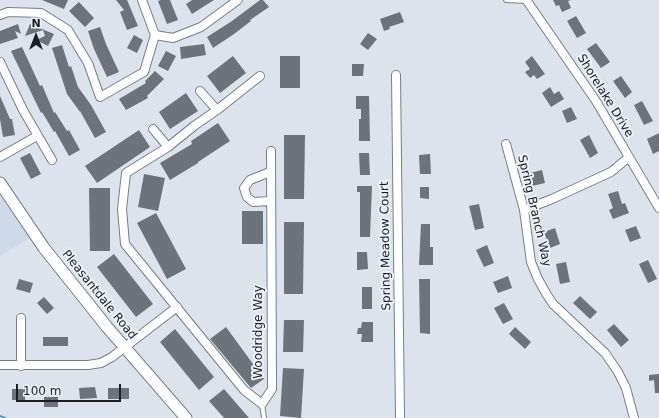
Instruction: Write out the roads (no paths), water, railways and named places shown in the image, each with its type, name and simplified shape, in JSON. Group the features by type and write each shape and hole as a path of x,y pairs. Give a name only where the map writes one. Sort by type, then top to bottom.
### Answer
{"main road":[{"name":"Pleasantdale Road","path":"0,182 44,248 107,327 186,418"}],"street":[{"path":"0,15 8,12 41,13 68,30 88,63 100,96 144,72 155,35 142,0"},
{"path":"155,35 173,38 201,27 238,0"},
{"name":"Shorelake Drive","path":"527,1 596,101 659,208"},
{"path":"0,62 23,110 52,160"},
{"name":"Spring Meadow Court","path":"396,75 400,418"},
{"name":"Woodridge Way","path":"260,76 168,147 126,173 122,209 125,244 244,390 262,404 272,389 271,151"},
{"path":"200,91 217,110"},
{"path":"153,129 168,147"},
{"path":"0,156 37,136"},
{"name":"Spring Branch Way","path":"506,144 524,210 531,262 538,280 553,304 604,353 618,372 626,388 634,418"},
{"path":"524,210 611,172 629,157"},
{"path":"270,172 250,180 244,188 249,200 253,202 271,201"},
{"path":"0,365 88,365 101,363 112,357 177,307"},
{"path":"21,366 22,318"}],"lane":[{"path":"506,0 527,1"},
{"path":"262,404 264,418"}],"waterway":[{"path":"0,416 5,418"}]}
